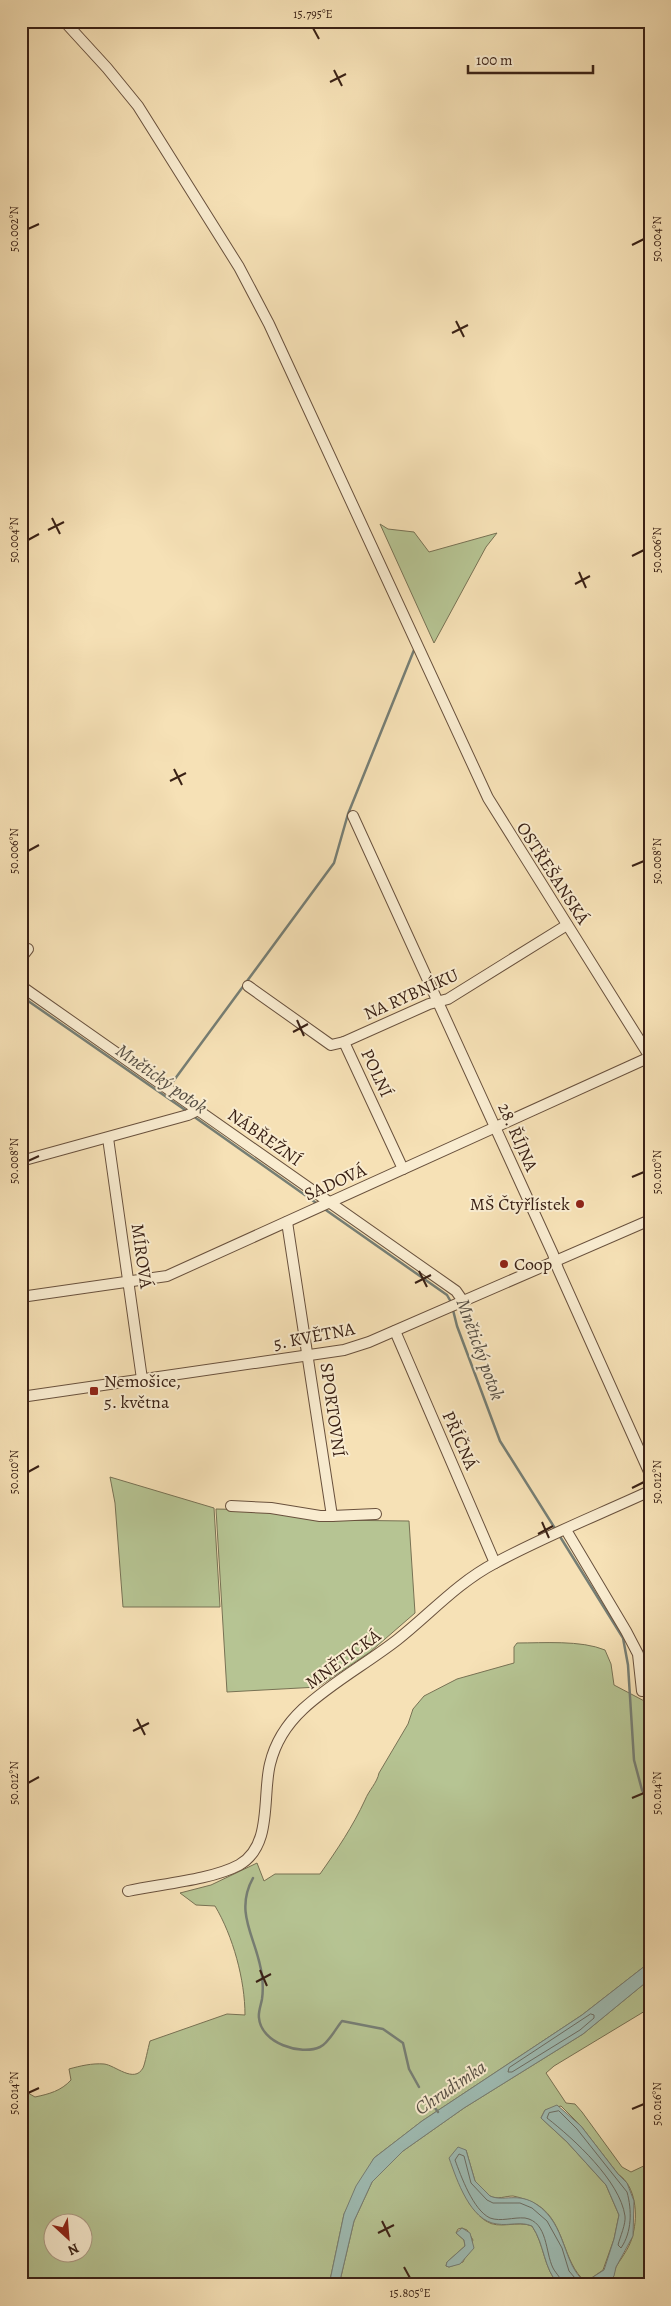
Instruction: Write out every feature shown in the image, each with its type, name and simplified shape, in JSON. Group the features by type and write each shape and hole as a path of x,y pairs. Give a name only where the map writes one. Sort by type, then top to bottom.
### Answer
{"street":[{"name":"OSTŘEŠANSKÁ","path":"64,21 107,68 138,106 251,288 493,809 650,1057"},
{"name":"28. ŘÍJNA","path":"353,816 650,1474"},
{"name":"NA RYBNÍKU","path":"344,1042 429,1004 448,1000 567,925"},
{"path":"21,958 28,949"},
{"name":"NÁBŘEŽNÍ","path":"21,986 168,1089 194,1113 323,1205 456,1291 461,1302"},
{"name":"POLNÍ","path":"248,986 332,1045 344,1042 403,1169"},
{"name":"SADOVÁ","path":"21,1297 167,1276 650,1057"},
{"path":"21,1161 194,1113"},
{"name":"MÍROVÁ","path":"108,1138 142,1379"},
{"name":"5. KVĚTNA","path":"21,1397 344,1350 395,1331 650,1220"},
{"name":"SPORTOVNÍ","path":"287,1222 332,1516"},
{"name":"PŘÍČNÁ","path":"395,1331 496,1563"},
{"name":"MNĚTICKÁ","path":"128,1891 220,1872 238,1865 250,1856 261,1835 267,1778 274,1751 285,1729 295,1717 318,1697 398,1639 456,1588 496,1563 650,1491"},
{"path":"231,1506 271,1508 320,1516 376,1514"},
{"path":"566,1530 626,1630 638,1654 642,1691"}],"green space":[{"path":"380,524 388,529 414,532 429,552 497,533 486,547 434,643"},
{"path":"110,1477 214,1508 220,1607 123,1607 115,1503"},
{"path":"216,1509 262,1510 327,1520 409,1521 415,1613 370,1652 318,1687 227,1692"},
{"path":"517,1643 562,1643 585,1645 605,1650 611,1664 614,1685 650,1704 650,1805 647,1811 650,1814 650,1962 582,2015 422,2121 374,2158 344,2214 329,2285 21,2285 21,2089 35,2097 50,2093 63,2087 71,2080 69,2069 91,2064 104,2064 130,2074 135,2074 143,2068 150,2041 227,2014 245,2015 243,1987 237,1959 215,1906 196,1905 180,1893 211,1885 257,1863 264,1881 275,1874 320,1874 339,1847 377,1780 379,1773 408,1724 413,1709 424,1696 457,1679 514,1663 514,1647"},
{"path":"650,1979 650,2007 554,2066 546,2073 566,2103 575,2104 582,2112 622,2167 631,2172 650,2163 650,2285 606,2285 632,2238 635,2226 635,2210 632,2193 624,2179 618,2174 581,2126 561,2106 545,2110 541,2118 567,2142 606,2185 619,2215 614,2239 603,2270 586,2282 572,2264 557,2229 543,2209 532,2202 515,2196 499,2198 490,2196 475,2181 466,2150 469,2203 481,2217 491,2224 526,2224 532,2226 550,2271 559,2285 339,2285 354,2221 372,2182 403,2151 464,2108 583,2034","holes":["458,2229 467,2230 473,2240 463,2262 449,2267 446,2266 447,2262 465,2246 464,2240 456,2233"]}],"water":[{"path":"650,1962 650,1979 583,2034 464,2108 403,2151 372,2182 354,2221 339,2285 329,2285 344,2214 356,2186 374,2158 422,2121 582,2015"},
{"path":"557,2105 581,2126 627,2183 634,2201 633,2236 616,2267 614,2276 606,2285 559,2285 550,2271 532,2226 497,2224 479,2216 466,2198 449,2158 458,2147 466,2150 475,2181 490,2196 529,2200 546,2212 554,2222 572,2265 585,2282 604,2270 619,2215 606,2185 567,2142 541,2118 545,2110"},
{"path":"462,2228 470,2233 474,2248 460,2264 446,2266 447,2262 465,2246 464,2240 456,2233"}],"waterway":[{"path":"169,1087 334,863 348,814 414,650"},
{"name":"Mnětický potok","path":"21,996 188,1112"},
{"name":"Mnětický potok","path":"193,1116 319,1205"},
{"name":"Mnětický potok","path":"323,1208 447,1295 451,1302"},
{"name":"Mnětický potok","path":"453,1310 457,1326 500,1441 556,1530"},
{"name":"Mnětický potok","path":"559,1535 623,1638 628,1665 634,1760 642,1790 650,1802"},
{"name":"Chrudimka","path":"253,1878 247,1891 245,1903 248,1927 260,1963 262,1976 263,1994 259,2016 261,2027 274,2041 303,2050 320,2047 326,2043 342,2021 383,2029 403,2043 409,2069 419,2087"},
{"name":"Chrudimka","path":"427,2097 438,2112"}],"place":[{"name":"MŠ Čtyřlístek","path":"580,1204"},
{"name":"Coop","path":"504,1264"},
{"name":"Nemošice, 5. května","path":"94,1391"}]}
